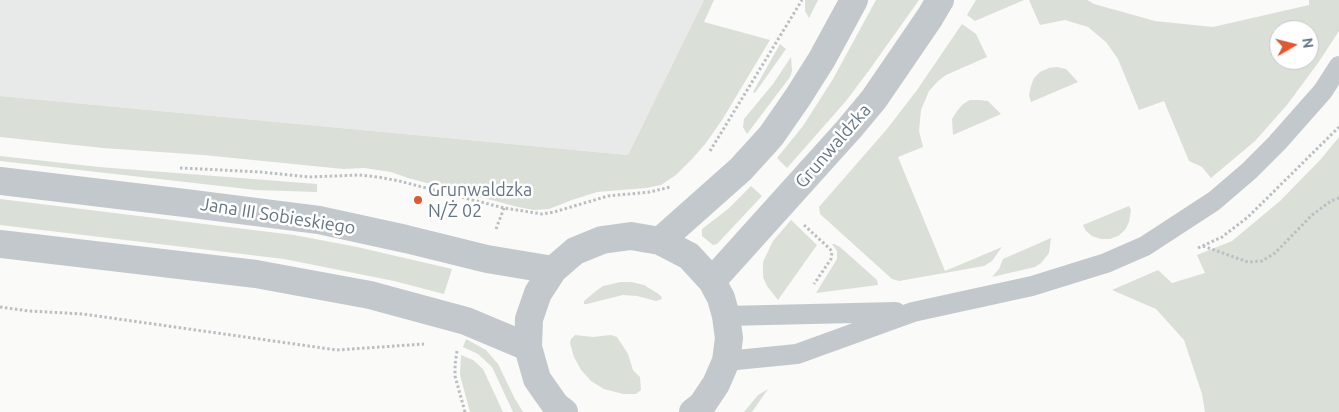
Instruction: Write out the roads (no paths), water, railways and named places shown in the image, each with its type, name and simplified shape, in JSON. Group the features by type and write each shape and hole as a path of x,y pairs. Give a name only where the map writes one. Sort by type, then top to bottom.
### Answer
{"street":[{"path":"660,241 741,169 771,136 822,59 854,0"},
{"name":"Grunwaldzka","path":"712,281 868,106 940,0"},
{"name":"Jana III Sobieskiego","path":"0,182 231,208 319,220 486,259 553,270"},
{"path":"564,412 556,406 537,379 528,347 529,319 538,293 553,270 575,251 602,240 631,236 660,241 689,256 712,281 721,298 729,338 726,361 716,384 702,405 693,412"},
{"path":"0,244 256,274 370,295 466,321 528,347"}],"lane":[{"path":"726,361 797,354 913,312 1032,286 1106,263 1145,246 1214,200 1249,171 1277,144 1323,91 1339,66"},
{"path":"726,316 913,312"}],"place":[{"name":"Grunwaldzka N/Ż 02","path":"418,200"}]}
